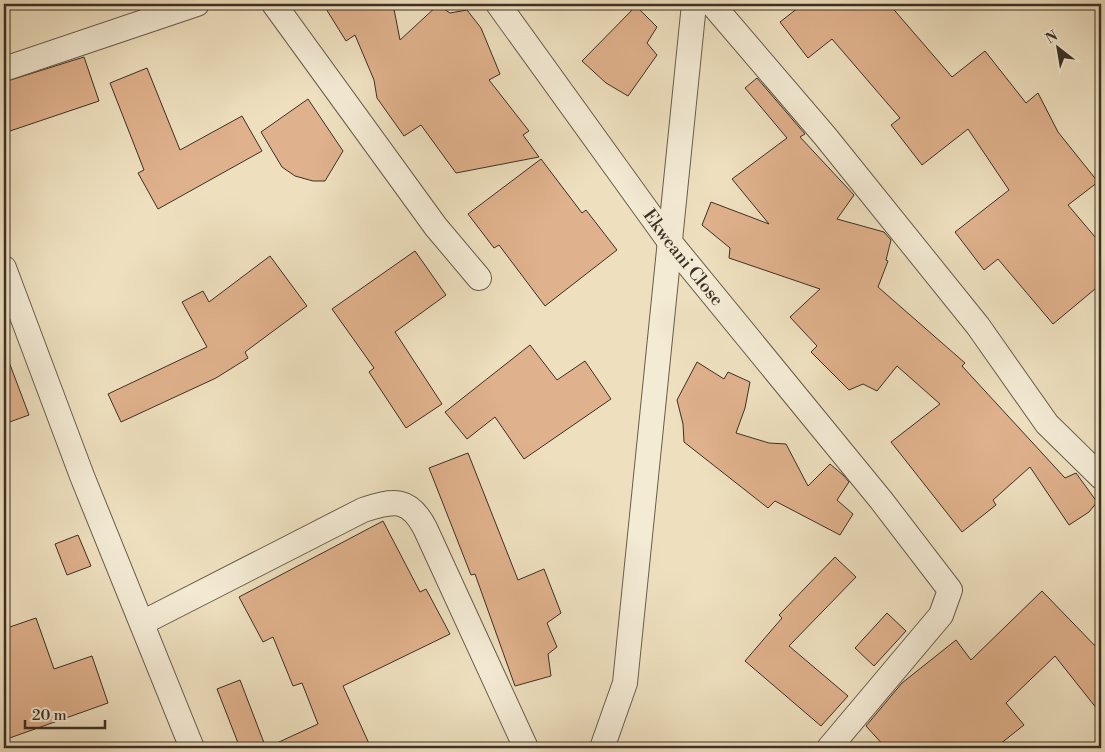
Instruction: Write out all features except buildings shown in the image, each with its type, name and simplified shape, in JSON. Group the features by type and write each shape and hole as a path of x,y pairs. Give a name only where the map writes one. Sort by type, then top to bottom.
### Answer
{"street":[{"path":"4,69 197,4"},
{"path":"274,4 436,228 479,278"},
{"name":"Ekweani Close","path":"498,4 669,241 881,500 950,590 941,615 829,748"},
{"path":"602,748 625,683 694,4"},
{"path":"712,4 826,136 972,318 1048,424 1101,477"},
{"path":"4,268 82,476 192,748"},
{"path":"142,623 363,510 384,503 403,504 417,513 526,748"}]}
